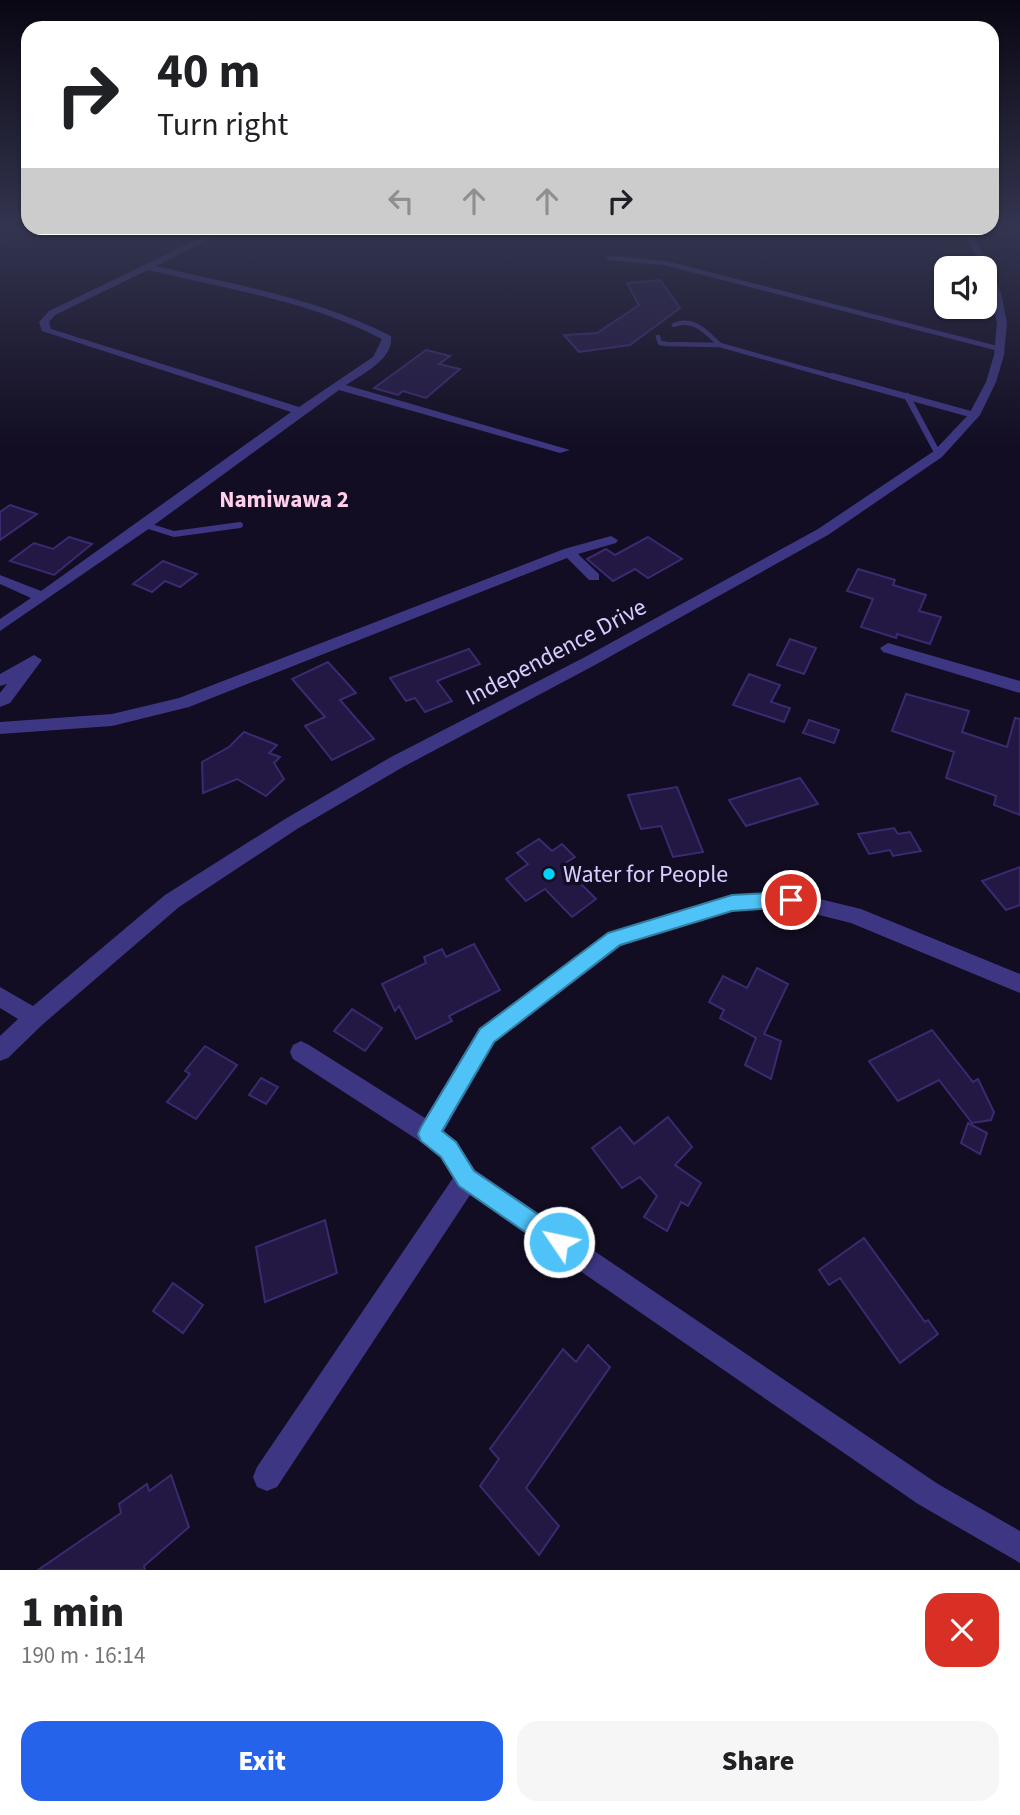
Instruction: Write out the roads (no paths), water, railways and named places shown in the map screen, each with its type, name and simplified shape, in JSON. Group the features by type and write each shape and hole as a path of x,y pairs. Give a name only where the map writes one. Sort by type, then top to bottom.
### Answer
{"street":[{"path":"76,301 52,313 44,322 47,331 300,411"},
{"path":"0,626 377,359 385,348 387,338 373,330 285,301"},
{"name":"Independence Drive","path":"0,1051 34,1018 172,901 291,824 397,762 590,661 823,532 938,454 974,415 991,382 1000,349 1002,323 998,301"},
{"path":"337,386 564,450"},
{"path":"0,728 111,720 183,704 569,551 611,540"},
{"path":"569,551 594,577"},
{"path":"0,579 42,597"},
{"path":"888,648 1020,687"},
{"path":"0,681 34,660 0,701"},
{"path":"429,1134 487,1035 615,939 732,903 791,900 854,915 1020,984"},
{"path":"0,997 34,1018"},
{"path":"301,1052 429,1134 449,1150 467,1178 928,1494 1020,1548"},
{"path":"267,1477 467,1178"}],"lane":[{"path":"814,301 1000,349"},
{"path":"674,325 682,321 694,322 720,345"},
{"path":"659,337 660,343 667,344 720,345 974,415"},
{"path":"907,396 938,454"},
{"path":"145,525 167,533 181,533 215,525 240,526"}],"place":[{"name":"Water for People","path":"549,874"}],"district":[{"name":"Namiwawa 2","path":"284,499"}]}
